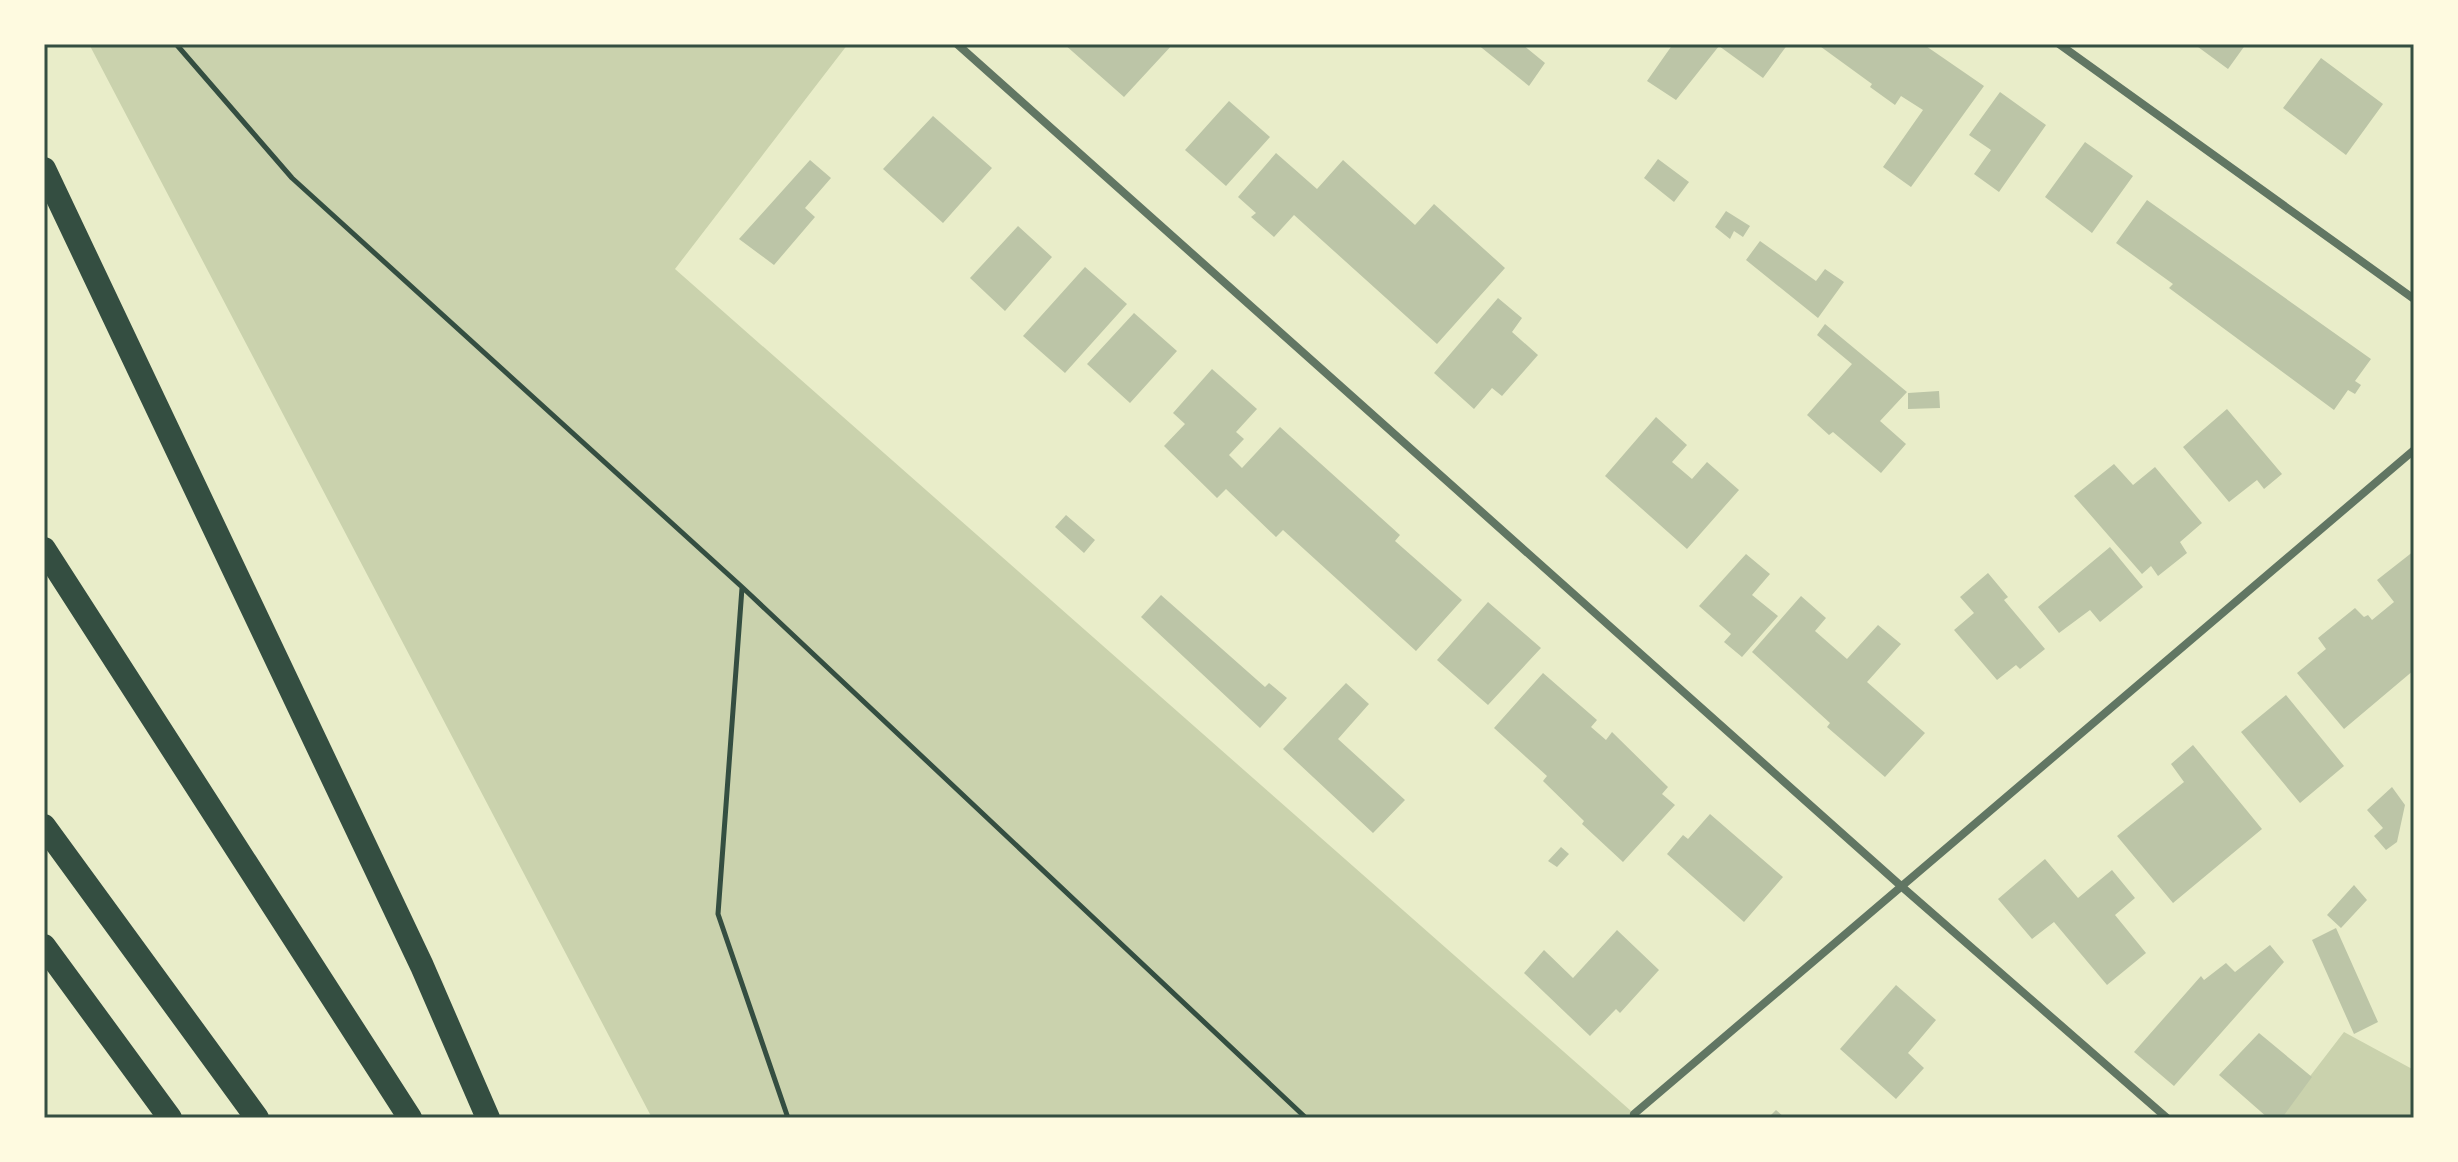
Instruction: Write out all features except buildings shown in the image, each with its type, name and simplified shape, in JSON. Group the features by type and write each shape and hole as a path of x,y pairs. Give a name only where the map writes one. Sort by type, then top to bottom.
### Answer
{"highway":[{"path":"44,169 422,966 488,1118"},
{"path":"44,549 410,1118"},
{"path":"44,826 257,1118"},
{"path":"44,946 170,1118"}],"street":[{"path":"957,44 1901,886 2167,1118"},
{"path":"2059,44 2414,299"},
{"path":"1634,1114 2414,450"}],"path":[{"path":"176,44 292,178 742,587 1306,1118"},
{"path":"742,587 718,914 788,1118"}],"green space":[{"path":"89,44 848,44 675,269 1639,1118 652,1118"},
{"path":"2344,1032 2414,1070 2414,1118 2278,1118"}]}
